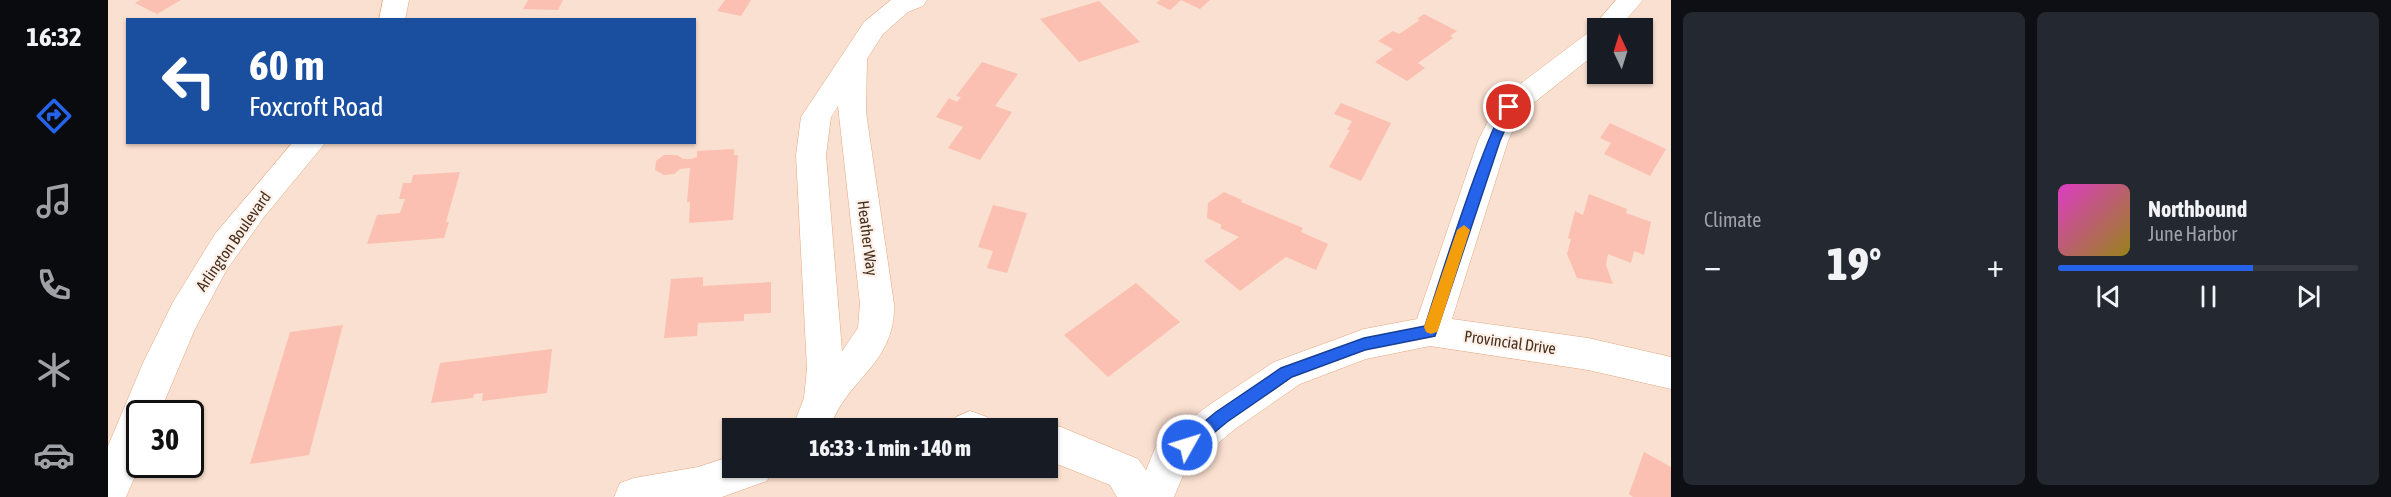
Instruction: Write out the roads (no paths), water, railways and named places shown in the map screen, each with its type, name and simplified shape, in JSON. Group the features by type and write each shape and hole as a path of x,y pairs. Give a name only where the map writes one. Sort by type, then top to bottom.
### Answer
{"street":[{"path":"392,18 396,0"},
{"name":"Heather Way","path":"817,414 825,369 811,155 816,117 873,28 899,6 914,0"},
{"path":"1614,18 1630,0"},
{"path":"1430,331 1493,141 1509,107 1541,80 1587,48"},
{"name":"Heather Way","path":"817,414 866,347 877,326 877,304 852,112 854,60"},
{"name":"Arlington Boulevard","path":"146,400 169,345 203,279 244,221 309,144"},
{"name":"Provincial Drive","path":"1154,497 1170,459 1222,417 1287,373 1364,344 1430,331 1588,354 1671,373"},
{"path":"1058,444 1124,471 1140,497"},
{"name":"Arlington Boulevard","path":"108,493 126,449"},
{"path":"634,497 698,486 722,478"}]}
